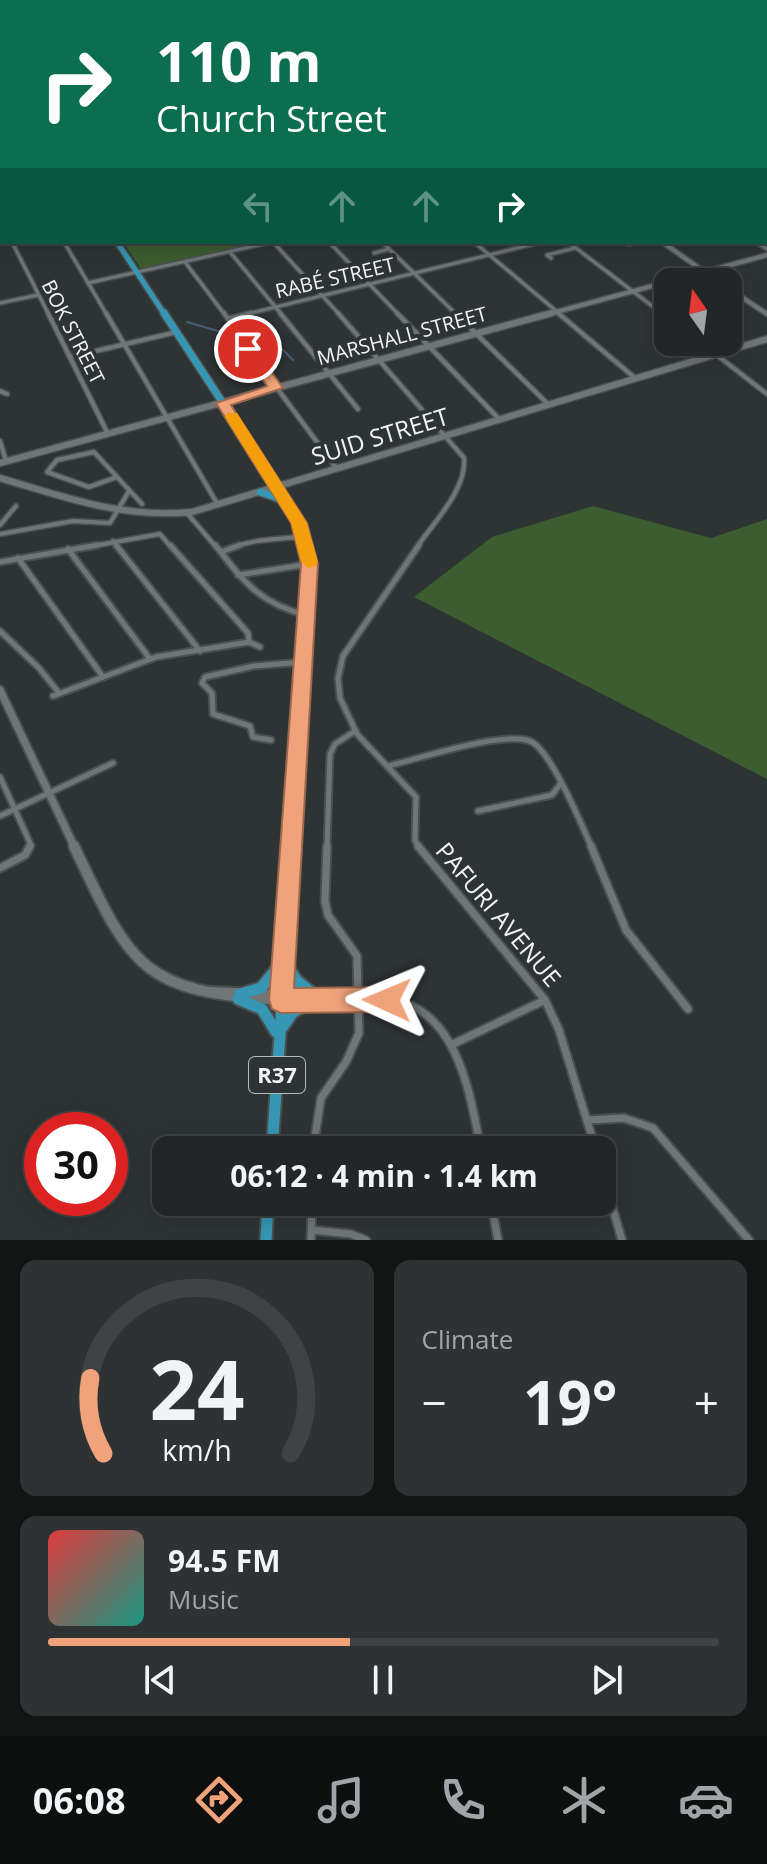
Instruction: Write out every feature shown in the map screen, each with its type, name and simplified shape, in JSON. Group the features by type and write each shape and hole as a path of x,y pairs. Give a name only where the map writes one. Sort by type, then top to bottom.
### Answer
{"main road":[{"name":"R37","path":"118,244 287,501 304,536 310,564 273,1136"},
{"path":"260,492 287,501"},
{"path":"239,996 261,988 284,961 297,981 314,998 289,1016 278,1038"},
{"path":"239,996 262,1009 278,1038"},
{"path":"266,1240 267,1216"}],"street":[{"name":"BOK STREET","path":"13,244 108,434"},
{"path":"65,244 218,505"},
{"path":"88,283 264,244"},
{"name":"PAFURI AVENUE","path":"275,244 447,435 464,458 462,478 352,642 338,672 339,704 355,731 418,800 418,849 545,1000 593,1136"},
{"path":"331,244 499,419"},
{"path":"382,244 549,405"},
{"path":"476,244 635,378"},
{"path":"513,244 518,248"},
{"name":"RABÉ STREET","path":"185,262 228,319 534,244"},
{"path":"571,244 654,307"},
{"path":"665,244 698,268"},
{"path":"547,255 576,248"},
{"path":"374,253 389,249"},
{"path":"562,251 567,256"},
{"path":"230,252 358,409"},
{"name":"MARSHALL STREET","path":"717,268 767,252"},
{"name":"MARSHALL STREET","path":"3,462 654,285"},
{"path":"0,303 38,295"},
{"path":"742,297 767,314"},
{"path":"70,357 177,332"},
{"name":"SUID STREET","path":"742,346 767,339"},
{"path":"248,349 337,469"},
{"name":"SUID STREET","path":"0,478 69,501 120,509 187,513 708,356"},
{"path":"718,356 767,394"},
{"path":"0,391 7,394"},
{"path":"0,441 3,462 0,470"},
{"path":"117,477 89,487 47,472 57,460 90,451 97,454 142,504"},
{"path":"0,534 73,521 110,523 129,491"},
{"path":"0,525 16,506"},
{"path":"187,513 252,594 284,611 307,615"},
{"path":"0,562 156,533 162,535 248,633 249,642"},
{"path":"221,552 255,539 269,542 304,536"},
{"path":"113,541 200,651"},
{"path":"68,549 150,659"},
{"path":"18,558 103,677"},
{"path":"238,575 252,570 310,564"},
{"path":"0,631 22,655 37,664 56,695 150,659 249,642 260,647"},
{"path":"271,740 253,737 250,726 213,714 212,693 202,683 205,677 254,666 304,662"},
{"path":"0,690 114,930 128,951 148,970 199,992 282,998 397,1000 412,1005 437,1026 451,1045 469,1094 478,1136"},
{"path":"314,1136 321,1098 355,1047 359,998 357,956 328,915 325,901 330,754 335,744 355,731"},
{"path":"388,766 520,738 537,745 562,782 604,872 618,916 638,948 688,1009"},
{"path":"0,816 113,763"},
{"path":"0,777 16,808 31,849 0,868"},
{"path":"478,811 552,795 562,782"},
{"path":"451,1045 545,1000"},
{"path":"589,1120 624,1118 653,1128 749,1240"},
{"path":"494,1216 498,1240"},
{"path":"615,1216 622,1240"},
{"path":"312,1235 351,1234 366,1240"}],"green space":[{"path":"124,244 252,244 141,269"},
{"path":"593,506 711,538 767,519 767,779 414,597 492,537"}],"waterway":[{"path":"187,322 283,350 293,360"}],"slow traffic":[{"path":"232,417 299,523 309,562"}],"route":[{"path":"248,349 275,388 223,403 299,523 310,564 294,848 281,1000 387,1000"}]}
